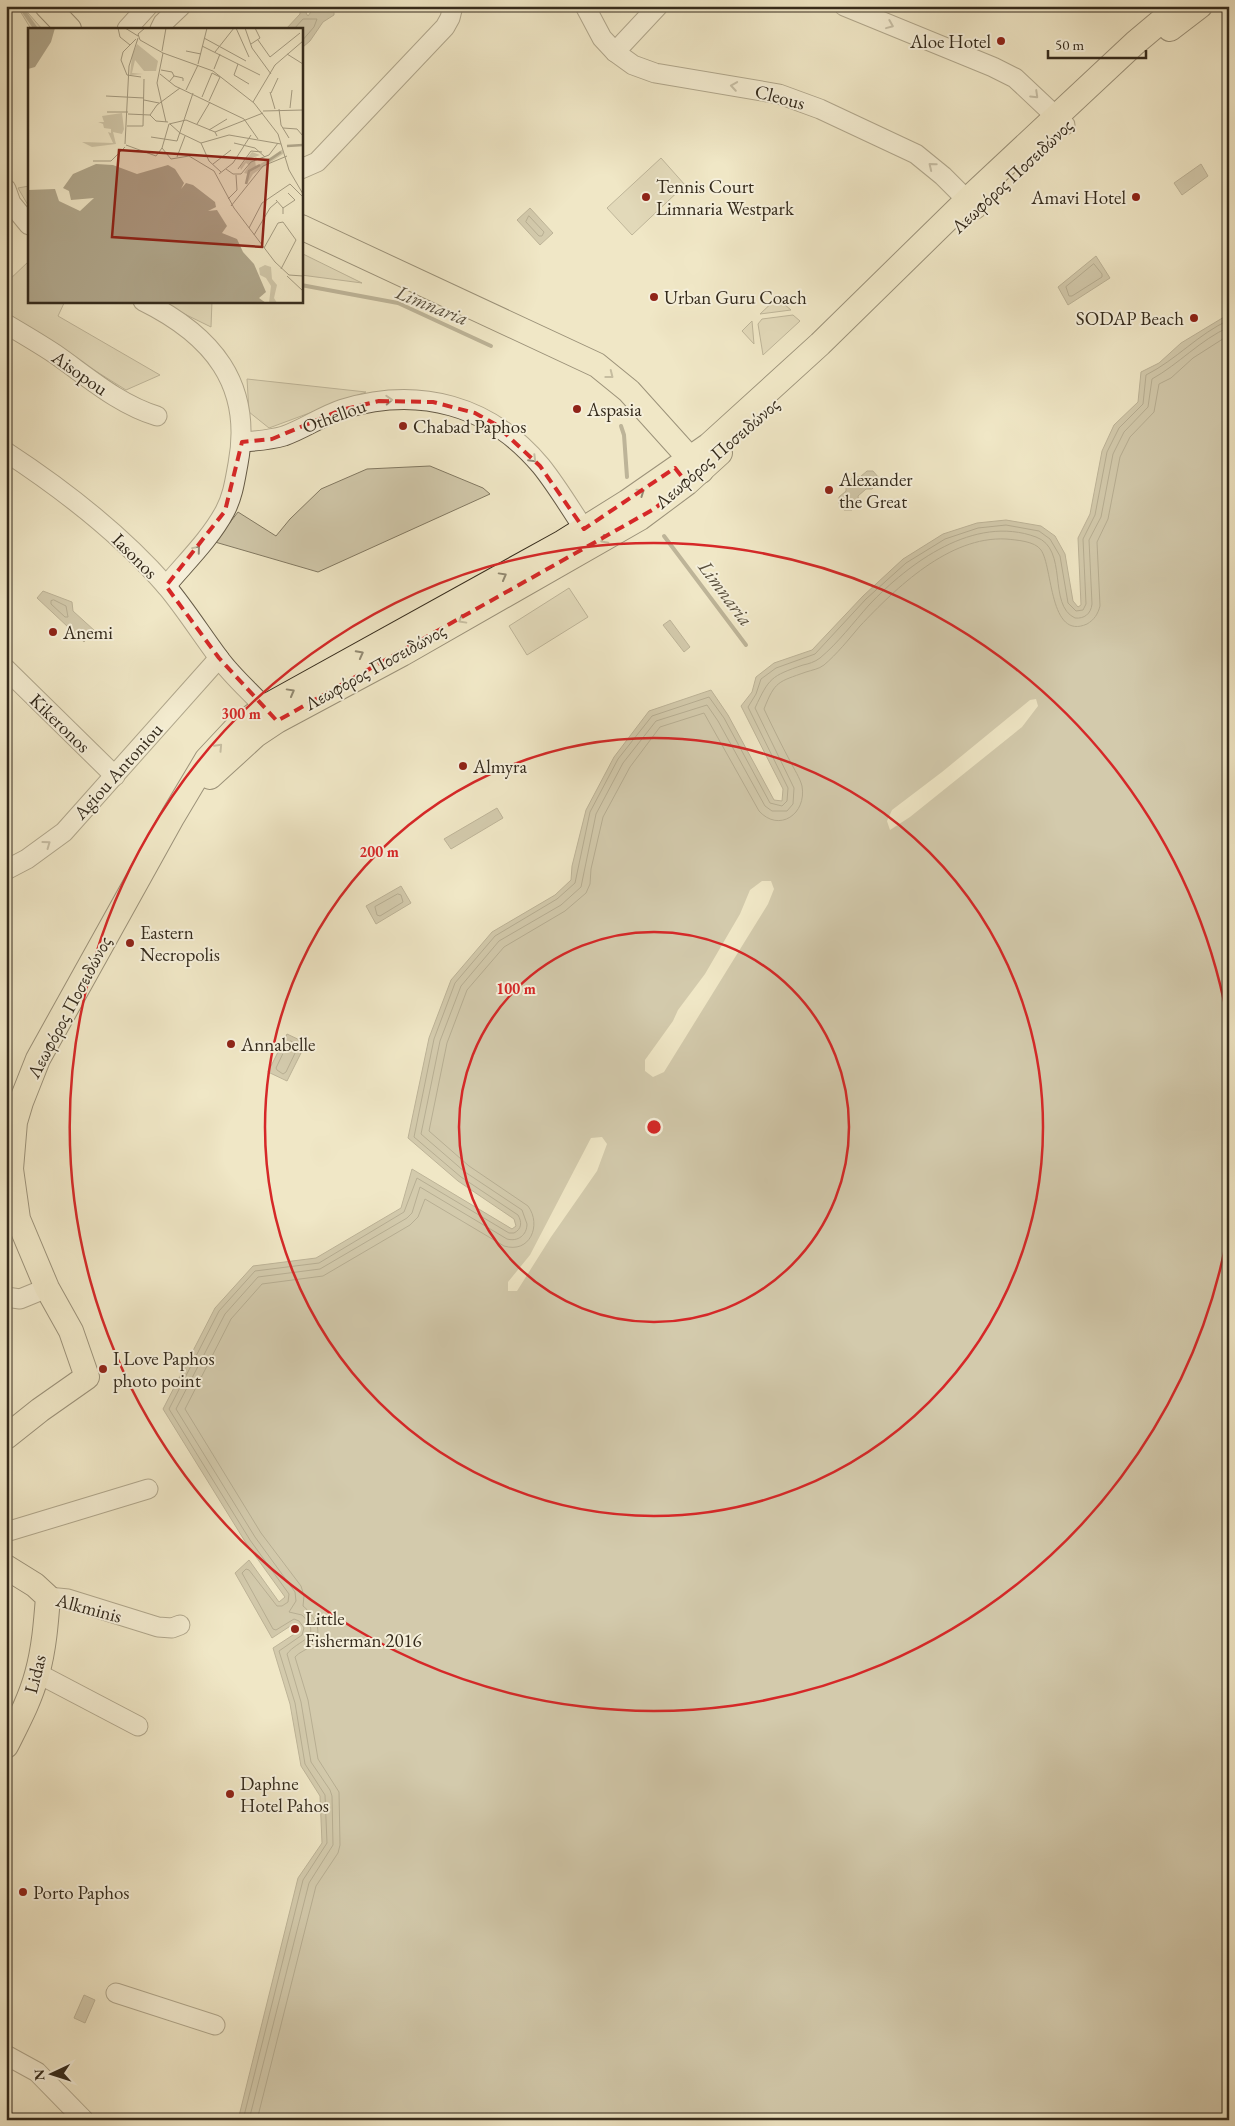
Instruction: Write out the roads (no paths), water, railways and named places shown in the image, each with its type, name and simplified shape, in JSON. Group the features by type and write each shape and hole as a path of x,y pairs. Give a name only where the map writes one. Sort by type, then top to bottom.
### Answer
{"main road":[{"path":"30,6 50,28"},
{"path":"48,6 68,28"},
{"name":"Λεωφόρος Ποσειδώνος","path":"1061,121 1135,42 1179,6"},
{"name":"Λεωφόρος Ποσειδώνος","path":"6,1437 87,1376 71,1331 47,1288 18,1219 11,1169 15,1122 20,1102 38,1059 172,816 207,759 236,729 402,654 618,532 654,509 725,432 1061,121 1200,6"},
{"path":"302,227 597,365 629,391 688,470"},
{"path":"302,242 531,347 575,370 601,388 688,470"},
{"name":"Λεωφόρος Ποσειδώνος","path":"266,717 584,529 688,470"},
{"name":"Alkminis","path":"6,1567 48,1597"},
{"name":"Lidas","path":"6,1746 28,1703 38,1673 48,1597"}],"street":[{"path":"160,28 163,23 181,6"},
{"path":"302,169 316,162 445,27 453,6"},
{"name":"Cleous","path":"585,6 602,38 615,52 643,70 779,94 820,109 916,154 943,176 971,204"},
{"path":"615,52 658,6"},
{"path":"844,6 993,67 1015,78 1061,121"},
{"path":"128,28 140,9"},
{"path":"6,189 11,203 28,224"},
{"path":"145,302 185,327 217,357 228,372 236,395 242,442 234,490 225,511 214,529 166,586"},
{"name":"Aisopou","path":"6,324 54,353 115,398 141,411 157,416"},
{"name":"Othellou","path":"242,442 272,439 341,410 379,401 411,399 458,407 475,413 495,424 518,443 540,466 584,529"},
{"name":"Iasonos","path":"6,452 68,495 93,515 166,586 197,625 219,658 266,717"},
{"name":"Agiou Antoniou","path":"6,870 28,859 64,832 219,658"},
{"name":"Kikeronos","path":"6,669 115,776"},
{"path":"6,1297 20,1299 47,1288"},
{"path":"6,1532 148,1488"},
{"name":"Alkminis","path":"48,1597 68,1599 158,1627 172,1628 180,1625"},
{"path":"38,1673 138,1726"},
{"path":"116,1993 215,2025"},
{"path":"6,2055 37,2072 84,2120"}],"water":[{"path":"300,6 308,6 306,13 308,16 315,6 334,6 334,15 323,22 310,41 303,47 302,28 287,28 300,14"},
{"path":"1201,164 1208,176 1182,195 1174,183"},
{"path":"530,208 553,233 540,245 517,220"},
{"path":"1096,256 1110,278 1068,305 1058,287"},
{"path":"1229,314 1229,2120 238,2120 298,1878 322,1843 320,1796 301,1766 290,1704 273,1648 299,1631 295,1623 272,1638 235,1573 249,1560 279,1602 285,1597 246,1543 163,1409 215,1308 253,1266 316,1258 401,1208 412,1169 512,1229 516,1226 514,1219 458,1181 408,1138 429,1038 451,980 492,932 555,895 571,880 572,866 586,810 614,757 649,711 711,690 728,715 774,800 782,801 783,789 741,706 752,692 756,677 774,663 812,650 863,596 903,559 943,534 977,523 1006,520 1041,526 1055,536 1065,554 1073,601 1078,607 1081,605 1078,538 1090,514 1102,451 1114,425 1138,402 1141,372 1159,363 1181,343"},
{"path":"867,471 873,471 879,478 878,483 872,489 866,489 858,496 859,503 852,510 844,510 839,504 839,497 846,491 846,484 853,477 860,477"},
{"path":"43,591 72,602 73,611 95,631 84,642 37,598"},
{"path":"670,620 690,647 684,652 663,625"},
{"path":"497,808 503,818 451,849 444,839"},
{"path":"401,886 411,903 376,924 366,906"},
{"path":"287,1034 306,1043 287,1081 268,1072"},
{"path":"84,1995 95,2000 85,2023 74,2018"}],"waterway":[{"name":"Limnaria","path":"20,6 35,28"},
{"name":"Limnaria","path":"302,285 398,303 491,346"},
{"name":"Limnaria","path":"621,426 624,435 627,477"},
{"name":"Limnaria","path":"664,536 746,645"}],"place":[{"name":"Aloe Hotel","path":"1001,41"},
{"name":"Tennis Court Limnaria Westpark","path":"646,197"},
{"name":"Amavi Hotel","path":"1136,197"},
{"name":"Urban Guru Coach","path":"654,297"},
{"name":"SODAP Beach","path":"1194,318"},
{"name":"Aspasia","path":"577,409"},
{"name":"Chabad Paphos","path":"403,426"},
{"name":"Alexander the Great","path":"829,490"},
{"name":"Anemi","path":"53,632"},
{"name":"Almyra","path":"463,766"},
{"name":"Eastern Necropolis","path":"130,943"},
{"name":"Annabelle","path":"231,1044"},
{"name":"I Love Paphos photo point","path":"103,1369"},
{"name":"Little Fisherman 2016","path":"295,1629"},
{"name":"Daphne Hotel Pahos","path":"230,1794"},
{"name":"Porto Paphos","path":"23,1892"}]}
